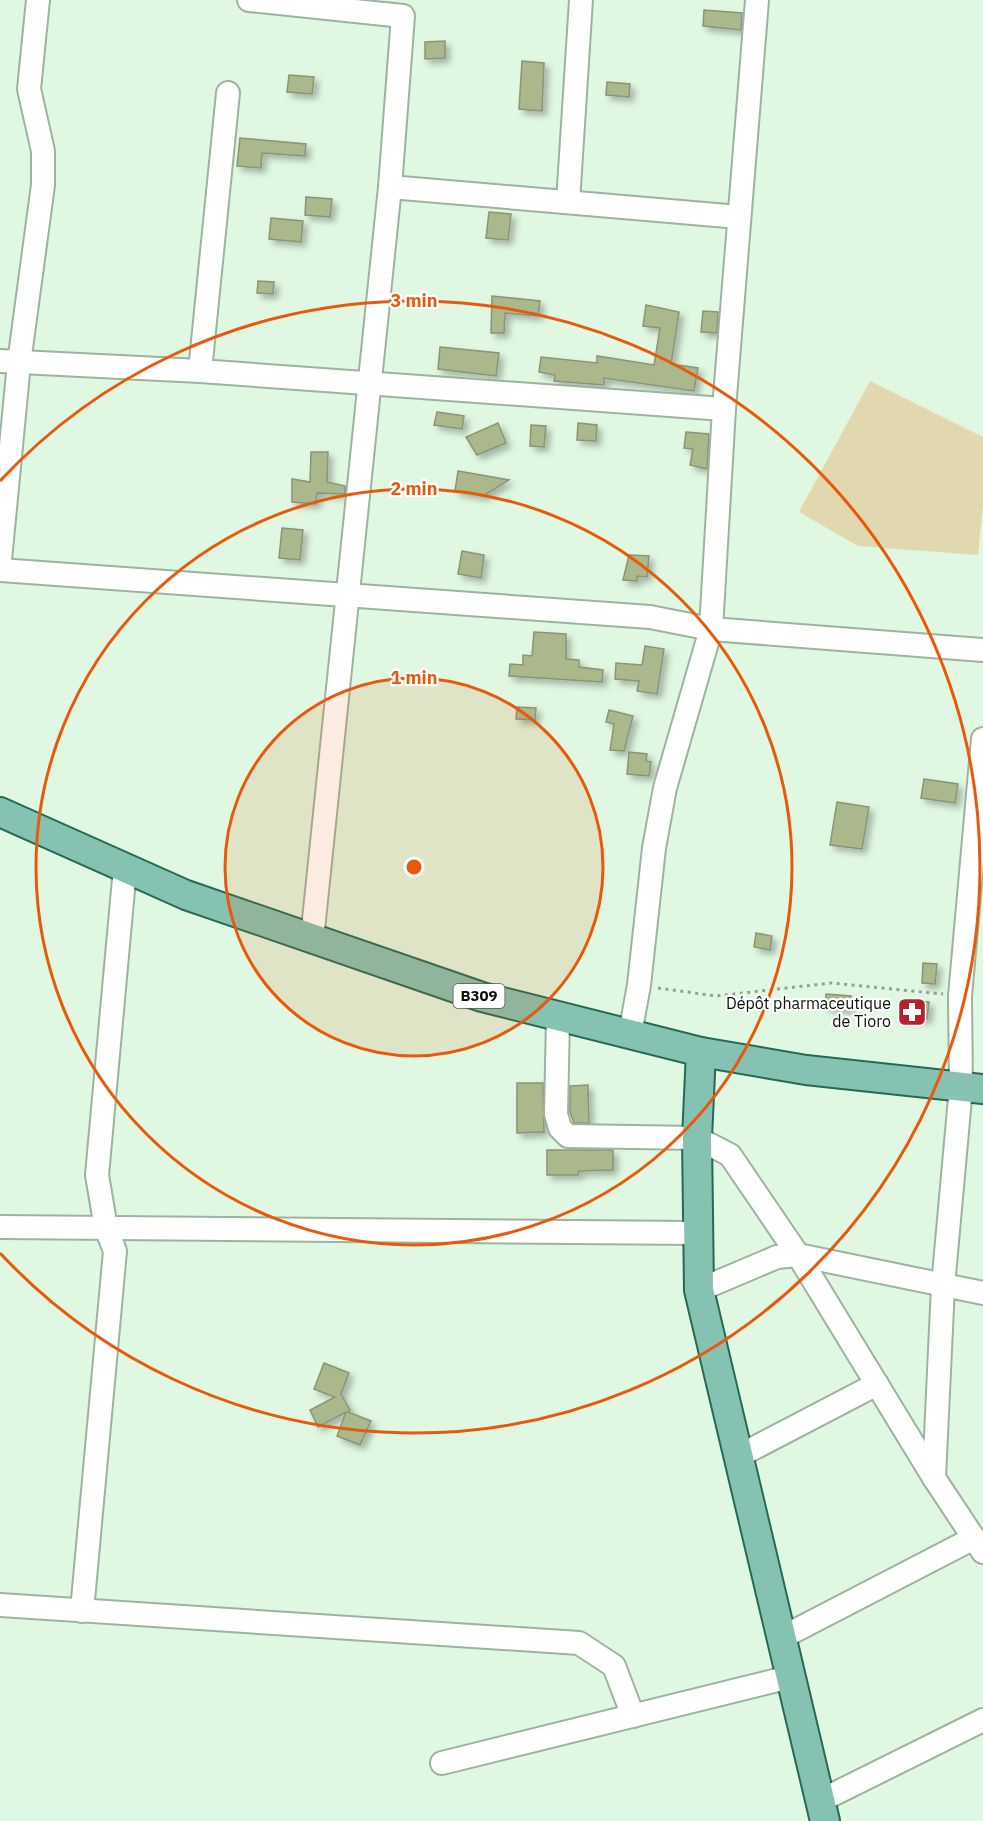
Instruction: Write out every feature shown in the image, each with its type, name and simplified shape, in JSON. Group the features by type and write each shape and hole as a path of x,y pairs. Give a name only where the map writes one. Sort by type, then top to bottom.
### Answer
{"main road":[{"name":"B309","path":"0,812 186,895 482,997 701,1052 806,1070 972,1088"},
{"path":"701,1052 696,1233 699,1290 822,1811"}],"street":[{"path":"0,560 9,362 43,185 43,151 29,89 38,0"},
{"path":"249,0 403,16 390,187 312,939"},
{"path":"568,202 581,0"},
{"path":"630,1034 639,985 654,848 665,788 711,629 724,409 757,0"},
{"path":"200,371 228,93"},
{"path":"390,187 739,217"},
{"path":"9,362 200,371 724,409"},
{"path":"0,570 650,617 711,629 983,650"},
{"path":"934,1478 943,1286 972,1088 960,996 983,739"},
{"path":"82,1611 115,1251 106,1228 97,1175 125,868"},
{"path":"558,1016 556,1114 560,1128 568,1136 697,1138 730,1155 798,1255 934,1478 978,1545 781,1638"},
{"path":"0,1227 696,1233"},
{"path":"699,1290 777,1257 798,1255 983,1293"},
{"path":"737,1457 877,1384"},
{"path":"0,1605 579,1643 614,1666 633,1716"},
{"path":"442,1763 790,1677"},
{"path":"822,1811 983,1720"}],"path":[{"path":"639,985 716,996 831,983 960,996"}],"shaded area":[{"path":"870,381 983,437 983,505 978,555 858,546 799,512"}],"building":[{"path":"704,10 742,13 741,30 703,26"},
{"path":"445,41 445,58 425,59 425,42"},
{"path":"522,61 544,63 542,111 519,109"},
{"path":"289,75 314,77 312,94 287,92"},
{"path":"607,82 630,84 629,97 606,95"},
{"path":"240,138 306,144 305,156 262,153 261,168 237,166"},
{"path":"306,197 332,199 330,217 305,215"},
{"path":"489,212 511,214 508,240 486,238"},
{"path":"271,218 303,221 301,242 269,239"},
{"path":"258,281 274,282 273,294 257,293"},
{"path":"492,296 540,301 538,316 505,313 504,333 491,333"},
{"path":"646,305 679,312 671,364 698,368 694,391 604,378 604,385 554,381 555,375 539,372 541,357 597,363 597,356 654,365 660,328 643,326"},
{"path":"703,311 718,312 717,333 701,332"},
{"path":"440,347 499,353 496,376 438,369"},
{"path":"437,412 464,416 462,429 434,425"},
{"path":"498,423 506,443 477,455 466,437"},
{"path":"578,423 597,425 596,441 577,440"},
{"path":"531,425 546,426 544,447 530,446"},
{"path":"686,432 709,434 707,469 690,465 693,449 684,448"},
{"path":"311,452 328,452 327,482 345,486 345,494 317,493 316,504 292,502 292,479 310,482"},
{"path":"458,471 509,480 483,496 455,491"},
{"path":"282,528 303,530 300,560 279,558"},
{"path":"462,551 484,555 481,578 458,574"},
{"path":"629,555 649,556 647,577 637,576 637,581 623,580"},
{"path":"534,632 566,634 566,659 579,660 579,667 603,670 602,682 509,676 510,664 523,665 523,655 532,656"},
{"path":"645,646 664,649 657,694 637,691 639,681 615,679 616,663 642,665"},
{"path":"517,707 536,708 535,720 516,719"},
{"path":"609,710 633,716 624,751 610,750 614,724 606,722"},
{"path":"629,752 647,754 646,761 651,762 649,776 627,774"},
{"path":"924,779 958,784 955,803 921,798"},
{"path":"837,802 869,807 862,849 830,845"},
{"path":"756,933 772,936 770,950 754,947"},
{"path":"923,963 937,964 935,984 922,983"},
{"path":"826,994 851,996 850,1009 825,1007"},
{"path":"902,1000 929,1002 927,1019 900,1017"},
{"path":"517,1083 543,1083 544,1132 517,1133"},
{"path":"588,1085 589,1123 574,1123 570,1112 570,1086"},
{"path":"547,1150 613,1150 613,1170 579,1171 578,1175 547,1175"},
{"path":"324,1363 349,1373 341,1394 350,1410 348,1412 371,1421 360,1445 337,1436 346,1412 318,1427 310,1410 335,1397 314,1389"}],"place":[{"name":"Dépôt pharmaceutique de Tioro","path":"912,1012"}]}
